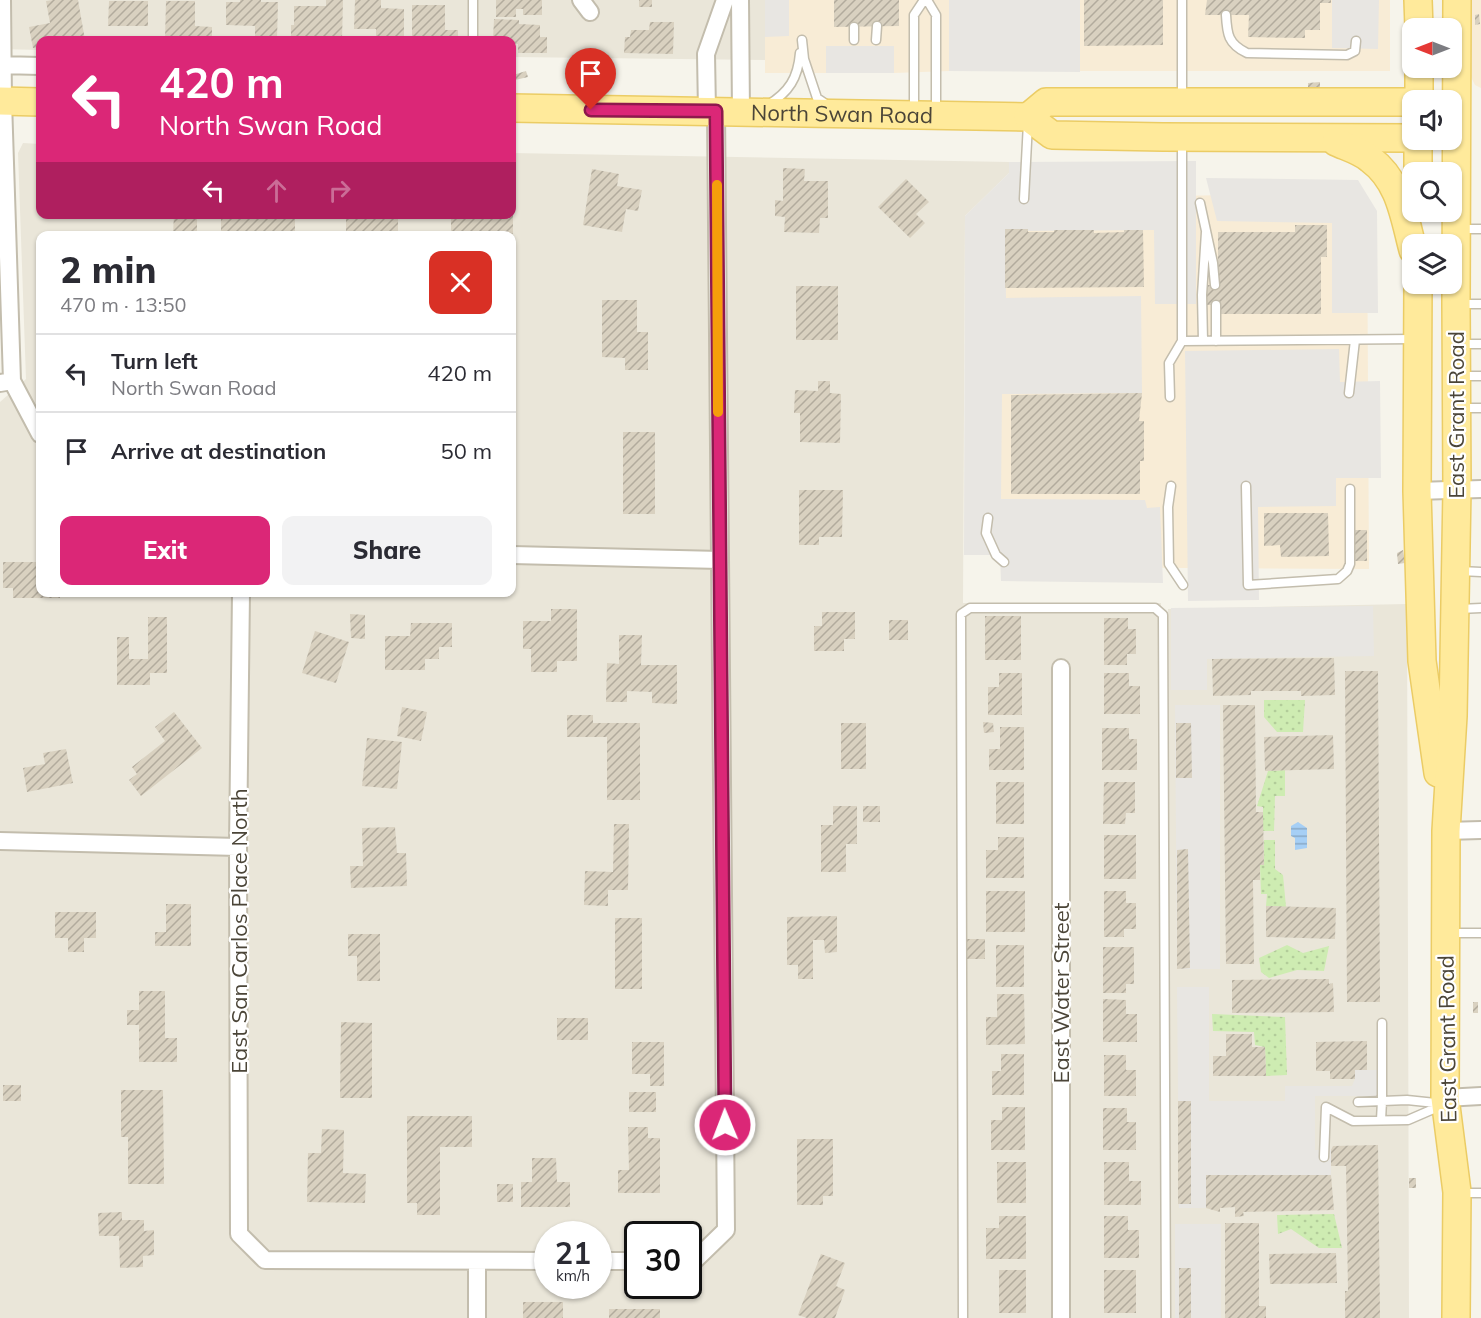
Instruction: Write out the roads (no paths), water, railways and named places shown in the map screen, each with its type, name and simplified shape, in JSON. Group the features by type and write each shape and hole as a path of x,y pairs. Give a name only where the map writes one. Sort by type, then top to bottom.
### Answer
{"main road":[{"path":"1418,0 1419,18"},
{"name":"East Grant Road","path":"1457,0 1460,90"},
{"path":"1,101 36,102"},
{"path":"1402,102 1046,102 1028,117 1052,135 1402,138"},
{"name":"North Swan Road","path":"516,108 1028,117"},
{"name":"East Grant Road","path":"1456,1318 1469,1193 1445,1101 1446,831 1453,716 1468,608 1469,229 1462,133"},
{"path":"1327,138 1369,158 1382,170 1393,183 1401,202 1409,234"},
{"name":"East Grant Road","path":"1418,294 1417,491 1422,661 1446,831"}],"street":[{"path":"2,0 1,101 6,382 36,428"},
{"path":"725,0 706,54 730,112"},
{"path":"702,1252 726,1230 720,560 730,112 740,0"},
{"path":"1,65 36,66"},
{"path":"1417,491 1469,489"},
{"path":"516,555 720,560"},
{"name":"East San Carlos Place North","path":"241,597 238,847 239,1234 265,1260 477,1261"},
{"name":"East Water Street","path":"1061,668 1061,1318"},
{"path":"1446,831 1481,830"},
{"path":"0,841 238,847"},
{"path":"1445,1101 1481,1096"},
{"path":"477,1318 477,1261 534,1261"}],"lane":[{"path":"473,0 473,36"},
{"path":"925,0 936,15 925,114 914,15 925,0"},
{"path":"1182,0 1182,102"},
{"path":"1226,15 1227,31 1235,48 1247,53 1347,56 1354,51 1356,41"},
{"path":"876,40 877,26"},
{"path":"854,27 854,40"},
{"path":"730,112 781,96 791,84 799,62 802,40 804,59 816,98 833,108 859,113"},
{"path":"1024,199 1028,117"},
{"path":"1170,397 1169,363 1182,341 1182,137"},
{"path":"1200,203 1215,285"},
{"path":"1203,341 1202,295 1206,232"},
{"path":"1216,306 1216,341"},
{"path":"1182,341 1418,339"},
{"path":"1349,393 1355,340"},
{"path":"1171,486 1168,507 1169,564 1183,585"},
{"path":"1246,486 1248,585 1338,579 1347,571 1350,564 1350,489"},
{"path":"988,518 986,533 996,555 1004,562"},
{"path":"963,1318 961,614 970,609 1143,608 1155,608 1163,615 1166,1318"},
{"path":"1446,932 1481,933"},
{"path":"1381,1120 1382,1023"},
{"path":"1358,1102 1445,1101"},
{"path":"1324,1157 1326,1107 1353,1121 1408,1120 1445,1101"}],"water":[{"path":"1298,822 1307,828 1307,848 1295,850 1295,838 1291,836 1291,826"}]}
